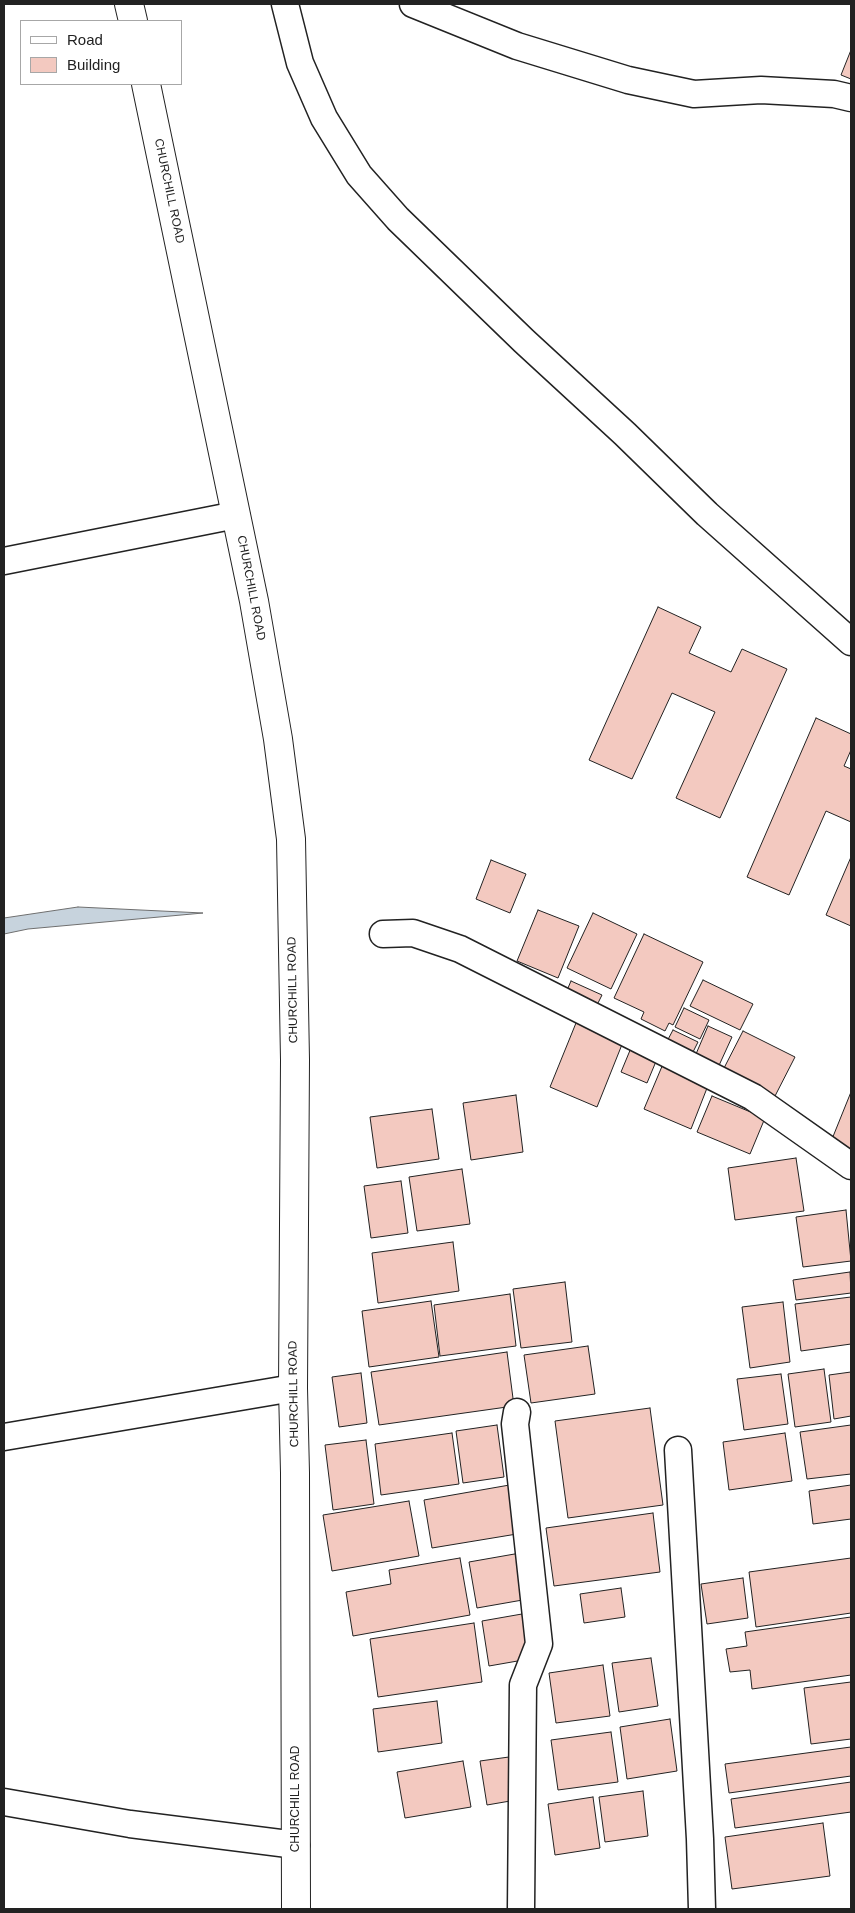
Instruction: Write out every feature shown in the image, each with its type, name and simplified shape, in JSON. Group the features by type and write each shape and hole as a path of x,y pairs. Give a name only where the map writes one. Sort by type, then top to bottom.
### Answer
{"street":[{"path":"130,4 133,20"},
{"path":"285,4 300,63 324,118 359,175 398,219 524,341 708,514 851,642"},
{"path":"413,4 517,46 628,80 694,94 761,90 834,94 851,98"},
{"name":"CHURCHILL ROAD","path":"146,85 254,601 278,739 291,839 295,1060 293,1388 295,1474 296,1909"},
{"path":"4,561 236,515"},
{"path":"383,934 412,933 460,949 753,1097 851,1166"},
{"path":"4,1437 293,1388"},
{"path":"517,1412 515,1424 539,1644 523,1685 521,1909"},
{"path":"678,1450 700,1839 702,1909"},
{"path":"4,1802 130,1824 296,1845"}],"shaded area":[{"path":"78,907 203,913 28,929 4,934 4,918"}],"building":[{"path":"851,50 851,79 841,75"},
{"path":"658,607 701,627 689,653 731,672 742,649 787,669 720,818 676,798 715,712 672,693 632,779 589,760"},
{"path":"816,718 851,734 851,750 844,766 851,769 851,822 826,811 789,895 747,877"},
{"path":"851,857 851,926 826,915"},
{"path":"491,860 526,874 510,913 476,899"},
{"path":"538,910 579,926 558,978 517,961"},
{"path":"593,913 637,934 611,989 567,968"},
{"path":"644,934 703,962 673,1025 669,1023 665,1031 641,1019 644,1012 614,998"},
{"path":"703,980 753,1004 740,1030 690,1006"},
{"path":"571,981 602,995 595,1009 565,995"},
{"path":"684,1008 709,1020 700,1039 675,1027"},
{"path":"576,1023 623,1042 597,1107 550,1087"},
{"path":"708,1026 732,1037 716,1072 693,1061"},
{"path":"673,1030 698,1042 689,1060 664,1047"},
{"path":"743,1031 795,1057 774,1098 722,1072"},
{"path":"631,1048 657,1059 647,1083 621,1072"},
{"path":"663,1064 709,1083 691,1129 644,1109"},
{"path":"851,1092 851,1153 830,1144"},
{"path":"516,1095 523,1152 471,1160 463,1103"},
{"path":"712,1096 765,1118 750,1154 697,1132"},
{"path":"432,1109 439,1159 377,1168 370,1117"},
{"path":"796,1158 804,1211 735,1220 728,1168"},
{"path":"462,1169 470,1224 417,1231 409,1177"},
{"path":"401,1181 408,1233 371,1238 364,1186"},
{"path":"846,1210 851,1261 803,1267 796,1217"},
{"path":"453,1242 459,1291 378,1303 372,1253"},
{"path":"850,1272 851,1293 796,1300 793,1280"},
{"path":"565,1282 572,1342 521,1348 513,1289"},
{"path":"510,1294 516,1346 440,1356 434,1305"},
{"path":"851,1297 851,1344 801,1351 795,1304"},
{"path":"431,1301 439,1357 369,1367 362,1311"},
{"path":"783,1302 790,1362 750,1368 742,1307"},
{"path":"588,1346 595,1394 531,1403 524,1355"},
{"path":"507,1352 514,1406 379,1425 371,1372"},
{"path":"824,1369 831,1422 795,1427 788,1374"},
{"path":"851,1372 851,1416 834,1419 829,1375"},
{"path":"361,1373 367,1423 339,1427 332,1377"},
{"path":"781,1374 788,1424 744,1430 737,1379"},
{"path":"650,1408 663,1505 568,1518 555,1421"},
{"path":"497,1425 504,1477 463,1483 456,1431"},
{"path":"851,1425 851,1474 807,1479 800,1432"},
{"path":"452,1433 459,1484 381,1495 375,1444"},
{"path":"785,1433 792,1481 729,1490 723,1442"},
{"path":"366,1440 374,1504 333,1510 325,1445"},
{"path":"521,1483 529,1532 432,1548 424,1500"},
{"path":"851,1485 851,1519 813,1524 809,1491"},
{"path":"409,1501 419,1556 332,1571 323,1515"},
{"path":"653,1513 660,1572 554,1586 546,1528"},
{"path":"526,1552 534,1598 477,1608 469,1562"},
{"path":"460,1558 470,1615 353,1636 346,1592 391,1584 389,1570"},
{"path":"851,1558 851,1613 756,1627 749,1572"},
{"path":"743,1578 748,1618 707,1624 701,1584"},
{"path":"621,1588 625,1617 584,1623 580,1594"},
{"path":"522,1614 529,1659 489,1666 482,1621"},
{"path":"851,1617 851,1675 752,1689 750,1670 730,1672 726,1649 747,1646 745,1632"},
{"path":"474,1623 482,1682 378,1697 370,1639"},
{"path":"651,1658 658,1706 619,1712 612,1663"},
{"path":"603,1665 610,1716 556,1723 549,1673"},
{"path":"851,1682 851,1739 811,1744 804,1688"},
{"path":"437,1701 442,1743 378,1752 373,1709"},
{"path":"670,1719 677,1771 627,1779 620,1727"},
{"path":"611,1732 618,1782 558,1790 551,1740"},
{"path":"851,1747 851,1776 729,1793 725,1764"},
{"path":"509,1757 516,1800 487,1805 480,1761"},
{"path":"463,1761 471,1807 405,1818 397,1772"},
{"path":"851,1782 851,1812 735,1828 731,1799"},
{"path":"643,1791 648,1836 605,1842 599,1797"},
{"path":"593,1797 600,1848 555,1855 548,1804"},
{"path":"823,1823 830,1876 732,1889 725,1837"}]}
